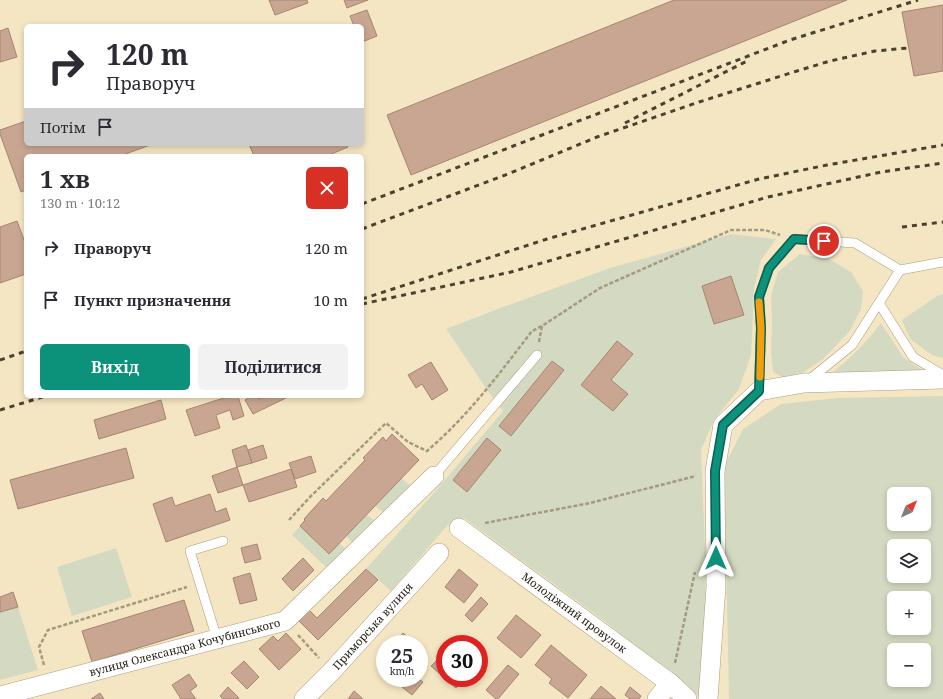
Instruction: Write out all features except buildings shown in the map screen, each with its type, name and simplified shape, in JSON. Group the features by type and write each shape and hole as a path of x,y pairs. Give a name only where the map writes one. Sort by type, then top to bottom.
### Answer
{"street":[{"path":"708,699 716,587 715,471 723,425 759,391 804,383 943,379"},
{"name":"вулиця Олександра Кочубинського","path":"0,696 285,621 434,476"},
{"name":"Молодіжний провулок","path":"459,528 670,683 687,699"},
{"name":"Приморська вулиця","path":"304,699 332,671 439,553"},
{"path":"657,699 670,683"}],"lane":[{"path":"759,391 761,328 759,297 769,268 794,239 855,243 900,270 943,262"},
{"path":"804,383 852,344 900,270"},
{"path":"879,303 913,357 943,375"},
{"path":"434,476 537,355"},
{"path":"216,639 190,551 223,541"}],"path":[{"path":"289,520 310,497 386,422 408,442 427,451 441,439 476,402 532,331 600,288 731,230 765,230 794,239"},
{"path":"537,355 542,326"},
{"path":"459,528 590,503 715,471"},
{"path":"670,683 696,568"},
{"path":"49,682 39,647 48,630 199,583"},
{"path":"285,621 332,671"}],"green space":[{"path":"731,234 776,239 761,260 754,289 751,355 739,389 714,420 701,450 706,572 702,699 603,620 464,518 452,520 391,591 366,569 439,487 503,411 446,329 610,268"},
{"path":"800,254 829,259 851,272 863,291 861,309 850,331 823,359 804,372 782,377 773,372 771,353 771,296 778,272"},
{"path":"943,294 943,358 932,355 910,339 902,320 937,296"},
{"path":"881,323 903,357 926,373 824,379 854,353"},
{"path":"943,396 943,699 729,699 722,471 743,429 781,404 837,398"},
{"path":"401,478 410,485 384,513 375,506"},
{"path":"367,515 375,521 354,544 346,536"},
{"path":"300,526 329,554 339,543 347,550 328,569 292,535"},
{"path":"116,548 132,597 72,616 57,567"},
{"path":"18,607 38,670 0,680 0,612"}],"railway":[{"path":"364,203 790,40 918,0"},
{"path":"364,228 508,174 597,137 699,102 830,61 875,51 908,48"},
{"path":"625,123 749,60"},
{"path":"364,298 547,239 759,179 827,165 943,145"},
{"path":"364,304 511,272 768,197 881,172 943,163"},
{"path":"902,227 943,222"},
{"path":"0,360 24,352"},
{"path":"0,410 39,398"}],"slow traffic":[{"path":"759,302 761,328 760,377"}],"route":[{"path":"716,558 715,471 723,425 759,391 761,328 759,297 769,268 794,239 824,241"}]}
